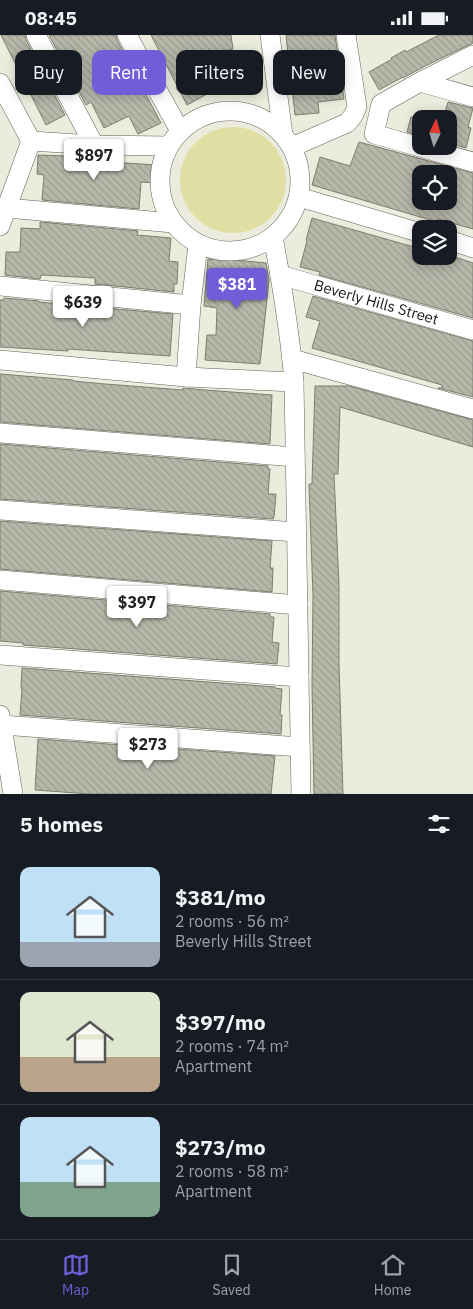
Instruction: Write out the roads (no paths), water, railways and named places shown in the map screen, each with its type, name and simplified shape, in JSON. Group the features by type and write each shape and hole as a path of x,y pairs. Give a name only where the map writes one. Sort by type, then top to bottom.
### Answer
{"street":[{"path":"36,35 94,145"},
{"path":"128,35 180,131"},
{"path":"270,35 287,141 298,163 301,180 299,197 293,212 285,225 273,237 250,249 241,250 223,251 198,244 184,235 173,223 163,205 159,185 161,165 168,146 180,131 199,117 221,111 244,112 265,120 287,141"},
{"path":"287,141 347,123 353,116 356,107 346,35"},
{"path":"473,55 381,104 374,134 473,162"},
{"path":"420,82 473,97"},
{"path":"0,83 30,141 0,226"},
{"path":"30,141 94,145 168,146"},
{"path":"299,197 412,230"},
{"path":"6,208 173,223"},
{"path":"273,237 294,381 301,794"},
{"path":"457,243 473,247"},
{"path":"186,377 198,244"},
{"name":"Beverly Hills Street","path":"280,275 473,330"},
{"path":"0,286 191,305"},
{"path":"0,359 186,377 294,381"},
{"path":"292,359 473,409"},
{"path":"0,433 296,457"},
{"path":"0,510 296,532"},
{"path":"0,580 298,605"},
{"path":"0,655 299,677"},
{"path":"13,794 1,720 300,747"}]}
